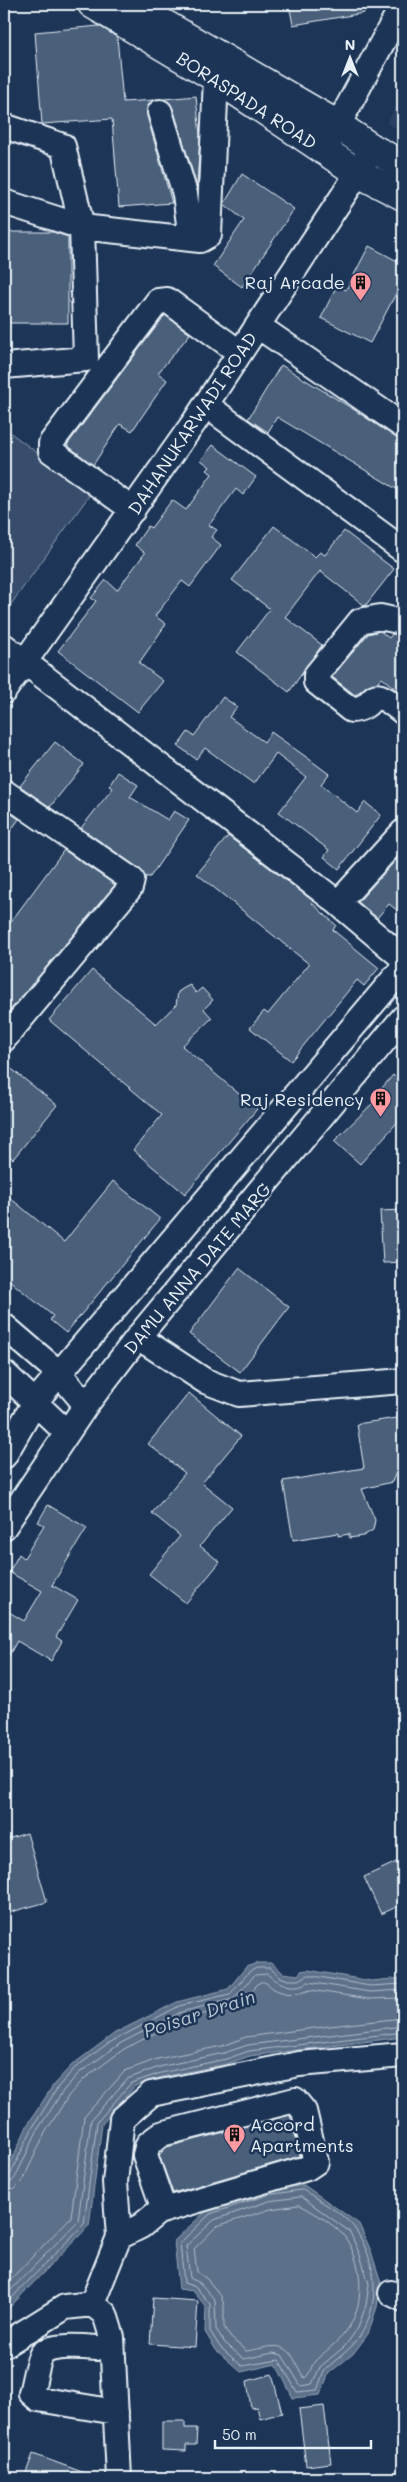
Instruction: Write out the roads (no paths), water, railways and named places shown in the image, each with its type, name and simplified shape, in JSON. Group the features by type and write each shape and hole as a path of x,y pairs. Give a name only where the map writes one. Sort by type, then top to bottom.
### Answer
{"main road":[{"name":"BORASPADA ROAD","path":"92,4 216,78 358,173 403,196"},
{"name":"BORASPADA ROAD","path":"130,4 338,125 372,148 403,164"}],"street":[{"path":"325,150 403,4"},
{"path":"4,202 82,227 200,240 209,235 216,78"},
{"path":"160,112 185,194 191,239"},
{"path":"4,126 64,146 82,227 86,359 4,366"},
{"name":"DAHANUKARWADI ROAD","path":"4,691 206,405 358,173 372,148"},
{"path":"133,510 51,451 51,443 158,301 167,300 239,352"},
{"path":"258,326 403,426"},
{"path":"206,405 403,550"},
{"path":"403,622 380,617 360,621 316,675 316,682 351,710 359,710 375,696 381,695 403,712"},
{"path":"4,646 338,902 403,958"},
{"path":"4,792 132,880 130,888 4,1039"},
{"path":"338,902 403,832"},
{"name":"DAMU ANNA DATE MARG","path":"4,1456 35,1402 403,968"},
{"name":"DAMU ANNA DATE MARG","path":"4,1527 86,1405 138,1337 403,1018"},
{"path":"4,1326 60,1374 86,1405"},
{"path":"138,1337 205,1381 239,1394 403,1381"},
{"path":"4,1373 67,1433"},
{"path":"97,2348 95,2307 119,2237 115,2182 122,2119 151,2094 299,2064 403,2055"},
{"path":"119,2237 141,2226 158,2212 307,2168 316,2162 304,2111 295,2100 161,2134 148,2144 145,2156 164,2210"},
{"path":"4,2345 65,2307 95,2307 105,2314 112,2337 110,2411"},
{"path":"110,2411 38,2398 31,2393 42,2354 48,2350 81,2346 105,2350 108,2356 110,2411 119,2478"}],"water":[{"name":"Poisar Drain","path":"257,1963 272,1963 283,1973 298,1975 301,1971 308,1970 371,1981 403,1978 403,2037 250,2056 227,2064 162,2077 135,2086 102,2124 89,2226 4,2313 4,2177 28,2124 54,2084 72,2065 115,2033 177,2002 228,1989 246,1967"},
{"path":"304,2185 359,2224 371,2251 381,2283 377,2307 368,2334 353,2354 329,2373 320,2395 293,2398 276,2364 241,2372 216,2350 205,2332 206,2307 193,2291 179,2289 174,2241 207,2210 266,2190"}],"place":[{"name":"Raj Arcade","path":"361,301"},
{"name":"Raj Residency","path":"380,1118"},
{"name":"Accord Apartments","path":"234,2153"}]}
